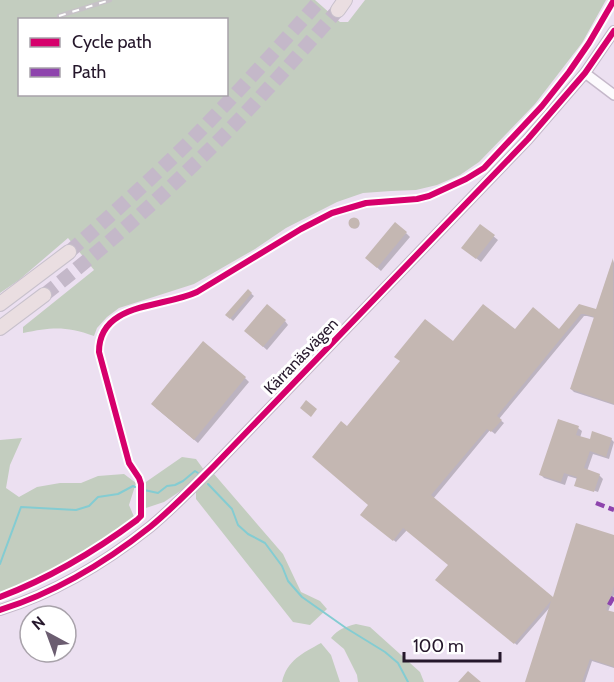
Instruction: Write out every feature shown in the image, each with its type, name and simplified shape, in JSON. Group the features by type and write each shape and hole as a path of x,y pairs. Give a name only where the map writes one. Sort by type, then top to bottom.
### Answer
{"highway":[{"path":"0,304 69,252"},
{"path":"0,328 44,295"}],"street":[{"name":"Kärranäsvägen","path":"0,610 30,599 84,572 134,540 163,515 214,466 528,139 585,73 614,31"},
{"path":"585,73 614,95"}],"green space":[{"path":"0,0 315,0 340,22 348,22 365,0 606,0 582,43 535,104 479,162 460,175 437,185 416,190 363,193 337,202 286,228 255,249 194,284 119,308 97,328 94,336 59,328 23,333 23,327 94,270 68,238 19,280 0,293"},
{"path":"22,438 10,465 6,488 19,497 37,487 60,483 81,483 98,476 124,474 136,483 129,505 135,519 96,546 55,570 24,585 0,593 0,440"},
{"path":"182,457 196,459 204,470 182,490 164,502 143,509 143,484"},
{"path":"214,474 283,554 301,592 320,601 327,609 310,625 293,622 196,499 196,491"},
{"path":"356,624 370,627 420,672 424,682 358,682 357,675 344,649 331,638 336,632"},
{"path":"321,643 331,655 340,682 282,682 284,674 292,663"}],"building":[{"path":"354,217 360,223 354,229 348,223"},
{"path":"395,222 407,232 377,268 365,258"},
{"path":"480,224 495,235 476,259 461,248"},
{"path":"613,258 614,404 570,389 594,317 581,314 497,416 502,420 491,432 487,429 431,495 553,597 576,523 614,535 614,586 606,610 614,612 614,667 590,659 582,682 525,682 551,601 514,644 435,580 448,565 403,528 393,541 360,515 368,505 312,457 341,421 347,426 400,361 394,357 425,319 453,341 483,304 515,329 533,307 559,329 579,304 596,309"},
{"path":"248,289 252,293 230,319 225,315"},
{"path":"267,304 286,320 263,347 244,331"},
{"path":"203,341 246,377 194,440 151,404"},
{"path":"306,400 317,409 311,417 300,408"},
{"path":"558,419 579,426 576,435 590,439 592,431 612,438 606,457 590,451 584,468 600,474 594,492 574,486 577,477 564,473 561,482 539,475"},
{"path":"468,671 481,682 458,682"}],"waterway":[{"path":"144,490 158,493 167,486 183,481 195,471 198,473"},
{"path":"208,484 232,509 238,525 248,534 265,543 282,566 288,581 302,597 385,652 398,663 408,682"},
{"path":"0,564 21,507 76,510 89,506 98,497 118,494 135,487"}],"tunnel":[{"path":"69,252 187,144 320,0"},
{"path":"44,295 130,224 211,148 338,10"}],"railway":[{"path":"59,16 110,0"}],"marked path":[{"path":"596,503 614,510"},
{"path":"609,605 614,596"}],"cycle path":[{"path":"0,597 71,563 141,516 141,484 129,463 99,352 102,336 110,324 121,315 135,309 197,292 301,229 332,213 366,203 429,196 484,168 542,106 569,72 614,0"},
{"path":"0,610 40,595 79,575 133,540 174,505 528,139 585,73 614,31"}]}
